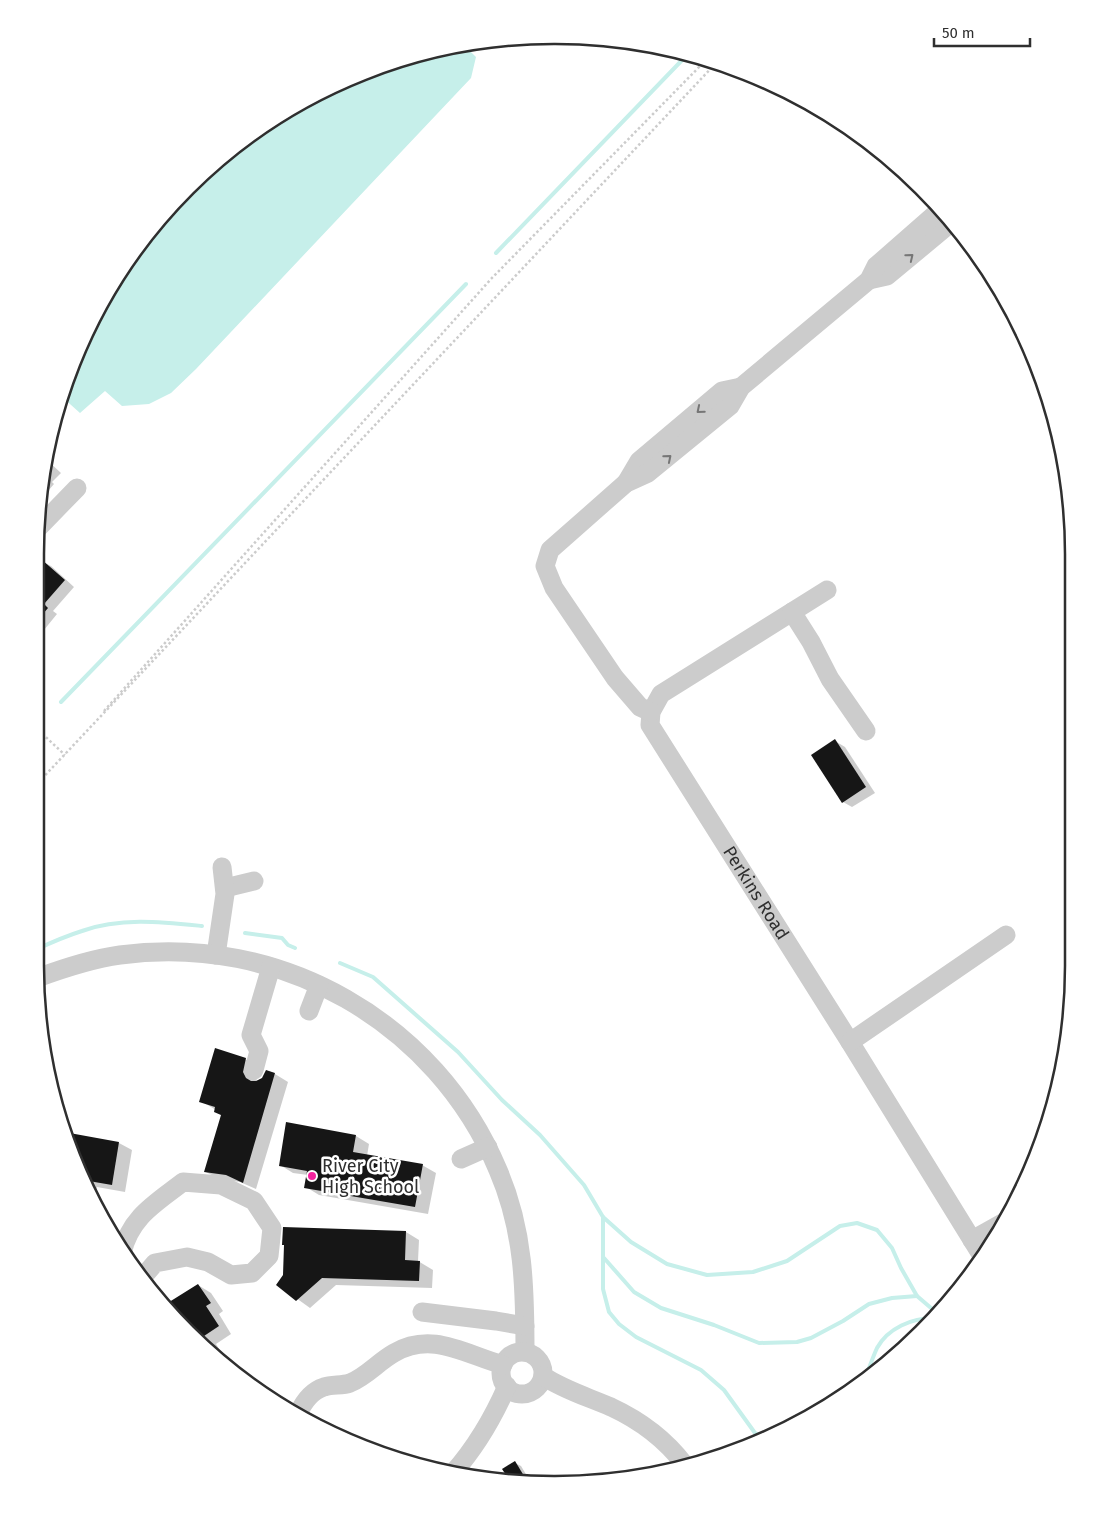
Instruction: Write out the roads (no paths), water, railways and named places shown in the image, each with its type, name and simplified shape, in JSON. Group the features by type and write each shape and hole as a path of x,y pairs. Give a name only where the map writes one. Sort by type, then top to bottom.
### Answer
{"street":[{"path":"827,590 661,694 651,712 640,707 615,678 554,588 545,566 550,550 626,483 639,461 722,391 741,387 869,280 876,266 935,214"},
{"path":"869,280 887,276 946,227"},
{"path":"45,520 77,488"},
{"path":"792,612 811,642 830,679 866,731"},
{"name":"Perkins Road","path":"651,712 650,725 850,1042 978,1250"},
{"path":"216,955 225,888 222,867"},
{"path":"225,888 254,881"},
{"path":"850,1042 1006,935"},
{"path":"44,976 73,966 119,956 177,952 216,955 271,966 337,993 378,1019 417,1051 441,1077 460,1101 488,1147 507,1194 519,1238 526,1294 526,1352"},
{"path":"254,1070 259,1051 251,1035 271,966"},
{"path":"309,1011 319,985"},
{"path":"461,1159 488,1147"},
{"path":"125,1241 144,1212 183,1182 221,1185 254,1200 272,1228 269,1256 252,1273 231,1275 208,1262 187,1257 155,1264 147,1273"},
{"path":"972,1240 992,1229"},
{"path":"422,1312 496,1320 525,1326"},
{"path":"300,1409 304,1400 323,1387 348,1384 366,1375 392,1353 411,1344 432,1342 503,1365"},
{"path":"526,1352 532,1354 541,1363 543,1376 541,1383 530,1392 512,1390 503,1380 501,1372 503,1365 512,1354 526,1352"},
{"path":"543,1376 558,1386 611,1407 639,1422 665,1443 681,1460"},
{"path":"459,1467 469,1455 496,1411 512,1390"},
{"path":"472,1469 492,1442 512,1390"}],"water":[{"path":"470,51 476,57 471,78 196,369 171,393 149,404 122,406 105,391 80,413 67,402 96,329 112,299 149,244 170,218 218,170 271,130 329,96 390,71 422,61"}],"waterway":[{"path":"496,253 682,60"},
{"path":"61,702 466,284"},
{"path":"44,946 96,927 126,922 202,926"},
{"path":"245,933 282,938 288,945 295,948"},
{"path":"340,963 373,977 458,1052 502,1100 540,1135 584,1185 603,1217 631,1242 667,1264 707,1275 753,1272 787,1261 840,1226 857,1223 877,1230 892,1248 917,1296 932,1309"},
{"path":"603,1217 603,1289 609,1312 619,1324 636,1337 701,1370 724,1390 757,1434"},
{"path":"604,1258 634,1292 661,1308 714,1325 759,1343 797,1342 811,1338 843,1321 869,1304 892,1298 917,1296"},
{"path":"870,1367 877,1348 887,1335 909,1322 924,1318"}],"place":[{"name":"River City High School","path":"312,1176"}]}
